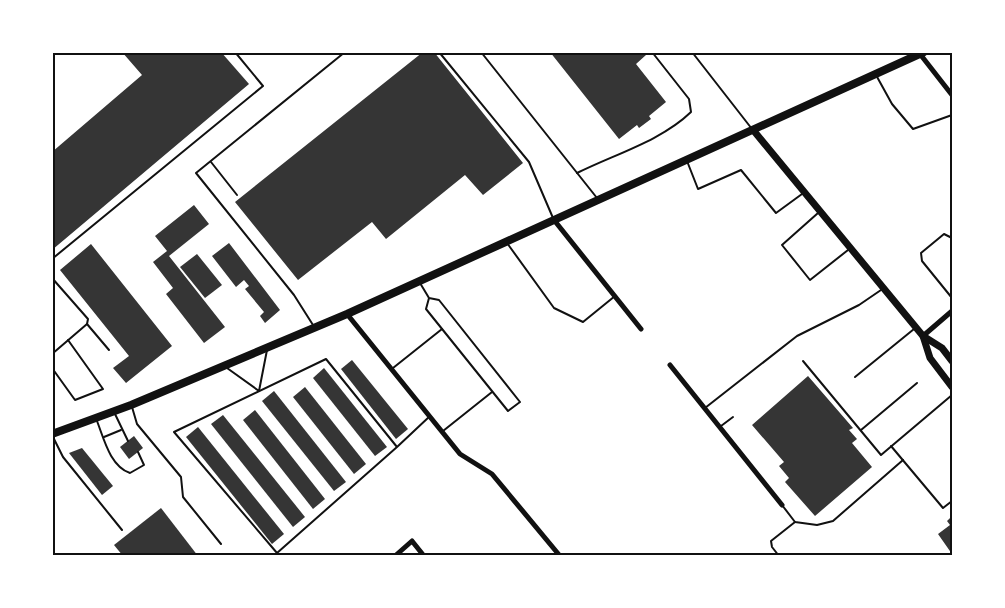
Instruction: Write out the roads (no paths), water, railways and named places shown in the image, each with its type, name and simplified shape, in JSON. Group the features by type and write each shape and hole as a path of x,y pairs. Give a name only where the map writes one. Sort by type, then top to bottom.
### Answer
{"main road":[{"path":"52,435 114,412 348,314 922,53"},
{"path":"754,131 923,336 942,348 952,361"},
{"path":"923,336 930,358 952,387"}],"street":[{"path":"922,53 952,95"},
{"path":"554,220 640,329"},
{"path":"923,336 952,311"},
{"path":"348,314 460,454 492,474 560,555"},
{"path":"670,365 782,505"},
{"path":"395,555 412,542 424,555"}],"lane":[{"path":"52,259 263,86 235,52"},
{"path":"315,328 303,307 196,173 345,52"},
{"path":"440,52 529,162 554,220"},
{"path":"481,52 599,200"},
{"path":"577,173 663,134 677,125 690,112 689,99 652,52"},
{"path":"692,52 754,131"},
{"path":"876,75 892,104 913,129 952,115"},
{"path":"687,161 698,189 741,170 776,213 804,192"},
{"path":"210,162 237,195"},
{"path":"820,212 782,245 810,280 850,248"},
{"path":"952,238 950,234 944,234 921,253 922,261 952,298"},
{"path":"507,243 554,308 570,317 583,322 615,296"},
{"path":"52,278 88,319 87,324 109,350"},
{"path":"419,281 429,298 426,309 492,392 508,411 520,402 440,300 429,298"},
{"path":"704,408 797,336 859,305 884,288"},
{"path":"52,354 87,324"},
{"path":"855,377 916,327"},
{"path":"392,369 442,329"},
{"path":"52,368 75,400 103,389 68,340"},
{"path":"259,391 267,348"},
{"path":"397,447 326,359 174,432 276,554 397,447 430,416"},
{"path":"803,361 881,455 952,395"},
{"path":"225,366 259,391"},
{"path":"861,430 917,383"},
{"path":"442,431 492,392"},
{"path":"131,405 137,424 181,477 183,497 221,544"},
{"path":"114,412 128,441"},
{"path":"719,427 733,417"},
{"path":"96,418 108,451 124,471 130,473 144,465 138,452"},
{"path":"104,438 121,430"},
{"path":"52,435 63,457 122,530"},
{"path":"891,446 943,508 952,501"},
{"path":"782,505 795,522 817,525 832,520 903,460"},
{"path":"779,555 772,547 771,541 795,522"}]}
